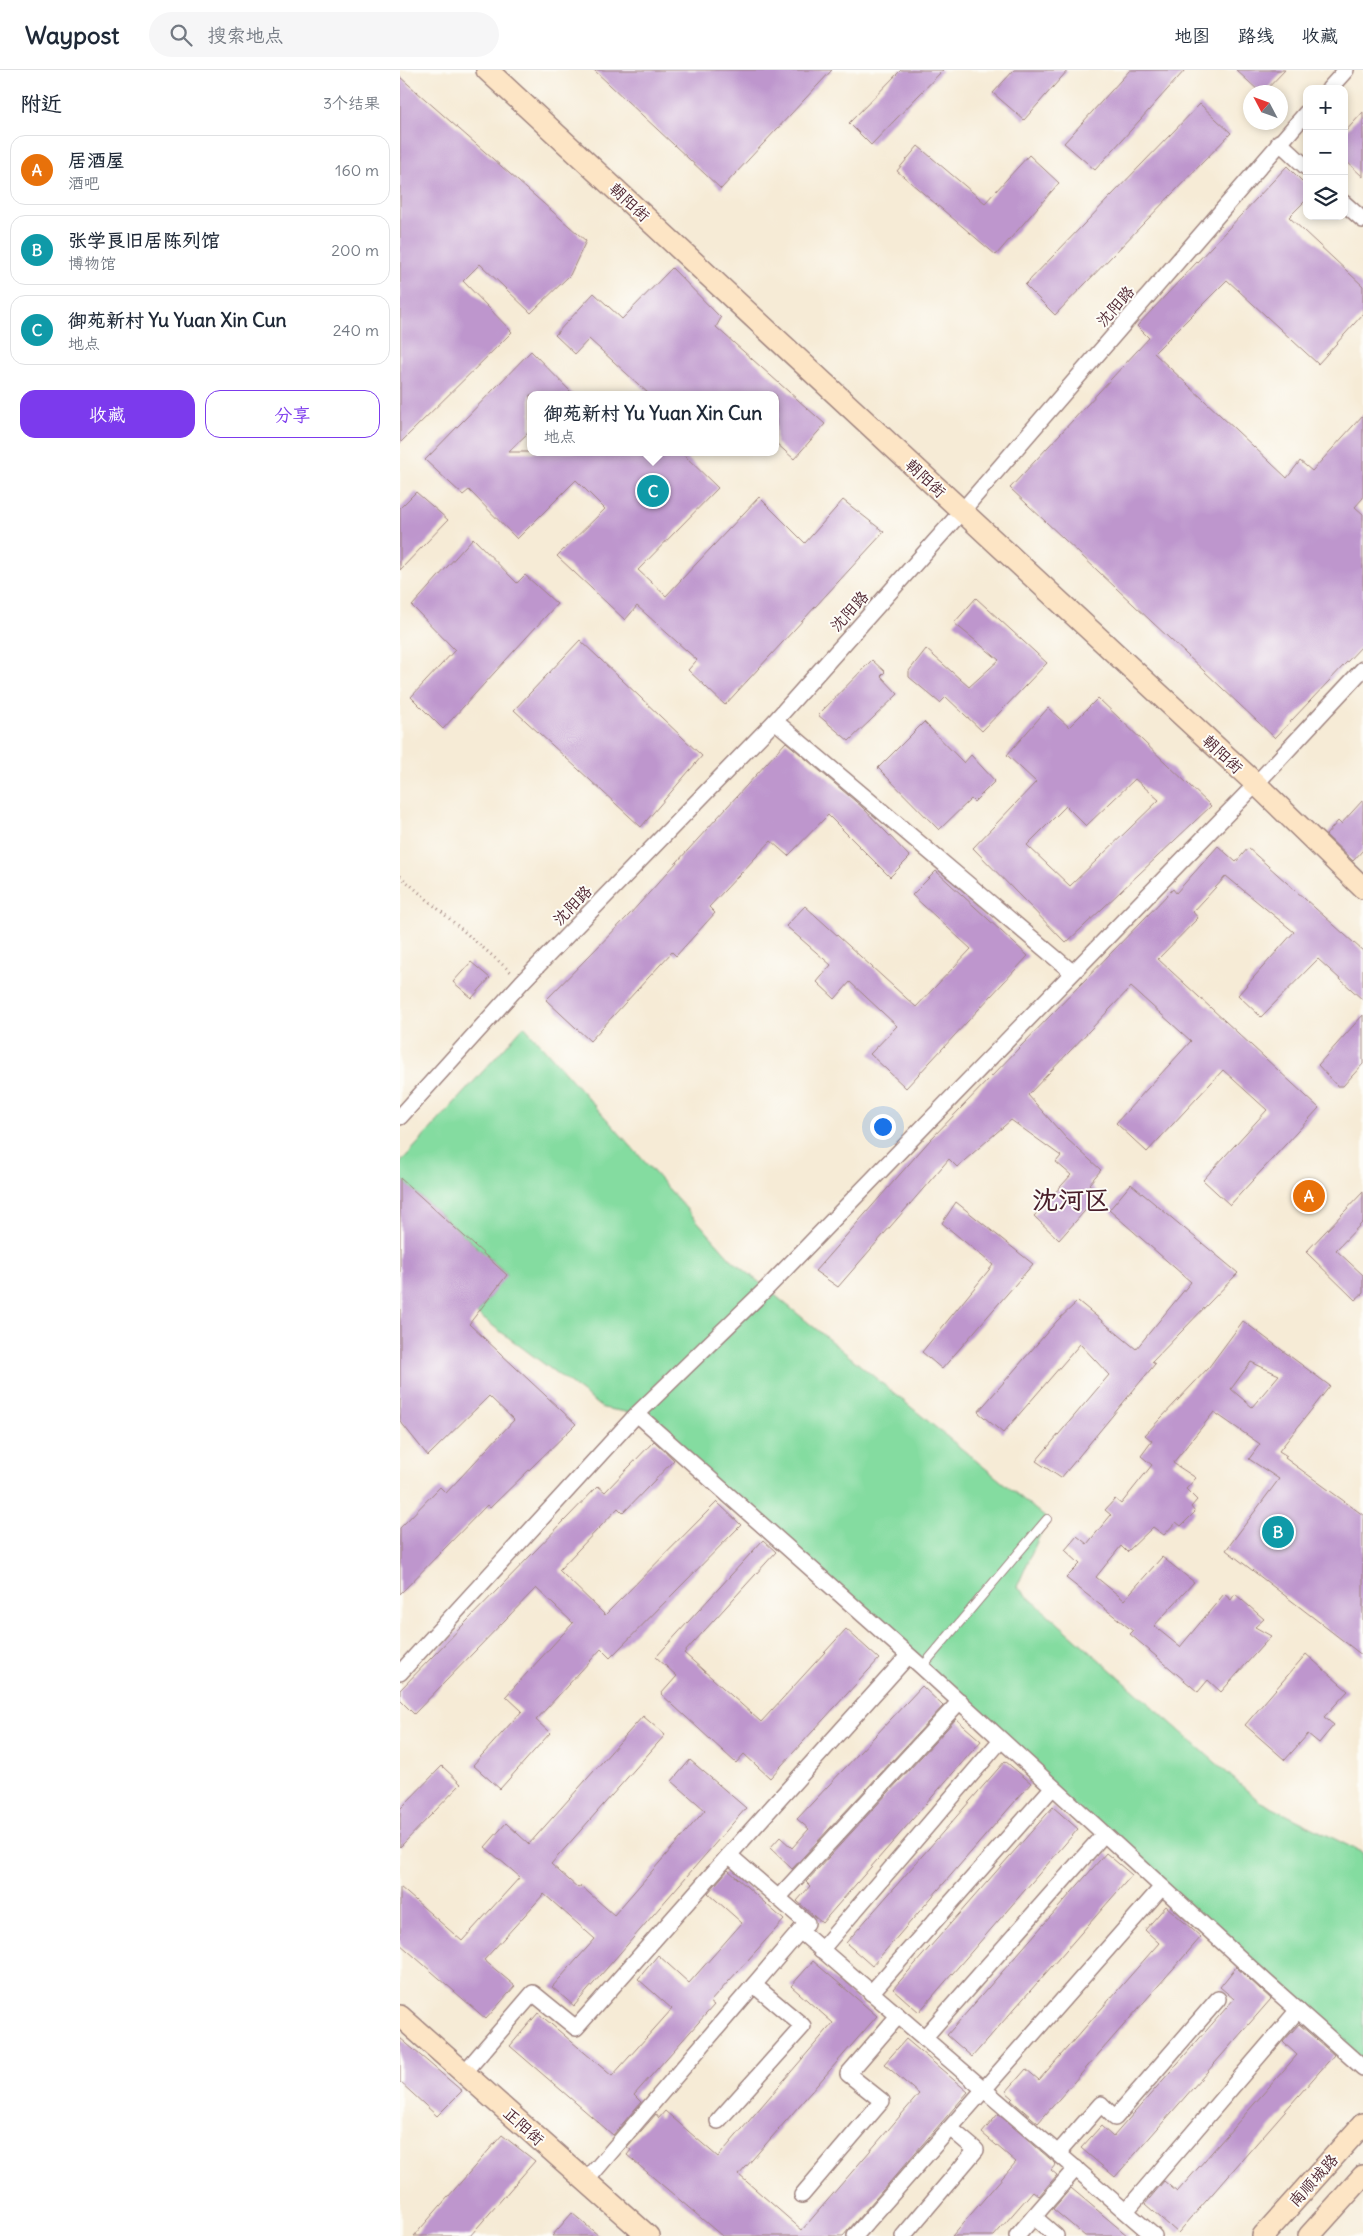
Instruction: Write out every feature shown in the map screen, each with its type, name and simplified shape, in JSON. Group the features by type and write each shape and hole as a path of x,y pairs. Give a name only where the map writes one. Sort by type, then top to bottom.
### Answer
{"street":[{"name":"朝阳街","path":"488,70 1256,784 1363,888"},
{"path":"1333,85 1346,70"},
{"name":"沈阳路","path":"400,1117 522,982 775,721 962,511 1303,116"},
{"path":"1279,142 1303,164"},
{"path":"1348,207 1363,220"},
{"path":"400,1673 637,1414 766,1290 1256,784 1363,669"},
{"path":"775,721 1072,972"},
{"path":"637,1414 922,1667 1363,2068"},
{"path":"464,2073 533,1993 576,2028 908,1656"},
{"path":"778,1898 960,1702"},
{"path":"821,1950 1001,1740"},
{"path":"871,1993 1053,1787"},
{"path":"924,2038 1104,1834"},
{"path":"586,2181 807,1923 729,1855"},
{"path":"855,2236 1162,1887"},
{"path":"800,1932 1154,2236"},
{"path":"718,2121 803,2026 754,1985"},
{"path":"1058,2153 1101,2104 1115,2118 1218,1999"},
{"path":"1126,2211 1298,2010"},
{"name":"正阳街","path":"400,2016 648,2236"},
{"path":"802,2195 882,2101 848,2074 898,2016"},
{"name":"南顺城路","path":"1263,2236 1363,2124"},
{"path":"903,2236 976,2150 950,2128"},
{"path":"1017,2236 1076,2168"},
{"path":"1309,2236 1363,2176"},
{"path":"1034,2217 1056,2236"}],"lane":[{"path":"922,1667 1047,1519"}],"path":[{"path":"400,876 522,982"}],"green space":[{"path":"524,1026 731,1259 1047,1519 1017,1587 1259,1801 1363,1853 1363,2068 637,1414 603,1408 477,1314 507,1274 400,1178 400,1163"}],"building":[{"path":"594,70 832,70 721,189"},
{"path":"901,70 943,70 871,145 849,123"},
{"path":"1014,70 1068,70 1024,120 993,93"},
{"path":"1130,70 1185,70 1095,170 1064,143"},
{"path":"1236,70 1285,70 1271,85 1252,85"},
{"path":"400,77 586,241 570,275 531,313 480,264 463,281 512,332 400,443"},
{"path":"1200,104 1231,133 1055,315 1025,285"},
{"path":"1363,112 1363,177 1348,163 1348,129"},
{"path":"918,146 985,203 1029,155 1059,183 996,255 897,171"},
{"path":"1287,166 1303,182 1303,203 1289,217 1363,286 1363,314 1318,364 1227,280 1154,353 1287,478 1300,461 1312,471 1363,415 1363,498 1355,507 1363,514 1363,645 1275,738 1010,488 1149,338 1137,326"},
{"path":"672,268 721,318 716,327 825,424 794,459 779,446 779,391 646,391 589,339 575,354 555,335 594,293 622,319"},
{"path":"531,351 570,391 527,391 527,434 508,452 527,452 527,456 685,456 718,488 638,570 666,596 759,497 805,543 843,500 884,532 725,705 688,670 697,660 637,606 625,620 557,556 605,509 576,480 517,539 469,490 463,495 425,460"},
{"path":"416,492 448,520 400,570 400,508"},
{"path":"473,538 517,583 525,575 557,604 443,729 411,697 455,650 412,606"},
{"path":"976,598 1047,663 982,731 946,697 940,703 909,677 909,671 926,649 969,687 999,660 954,623"},
{"path":"580,640 702,756 641,827 514,710"},
{"path":"872,660 885,672 881,676 898,694 849,741 818,715"},
{"path":"1098,698 1211,806 1066,943 973,848 1036,782 1007,755 1048,708 1069,727","holes":["1135,779 1159,800 1070,886 1027,845 1066,806 1086,826"]},
{"path":"924,722 964,763 971,755 995,781 974,802 971,799 939,830 878,768"},
{"path":"786,742 862,807 910,857 890,877 828,815 788,856 771,841 709,907 715,913 676,956 672,952 590,1041 546,1000 629,915"},
{"path":"1363,800 1363,850 1353,861 1326,835 1338,821 1341,824"},
{"path":"1218,846 1236,862 1248,848 1363,951 1363,1000 1318,959 1261,1017 1238,995 1294,932 1226,876 1193,912 1198,918 1158,959 1319,1108 1230,1205 1203,1180 1267,1110 1223,1070 1147,1152 1116,1123 1191,1041 1131,987 1028,1095 1066,1138 1101,1170 1089,1184 1100,1194 1059,1240 1034,1216 1071,1175 1056,1162 1061,1156 1011,1120 957,1167 949,1159 838,1287 815,1271 930,1140 1173,889 1176,893"},
{"path":"936,871 1028,956 906,1088 870,1054 897,1026 850,982 835,999 817,982 831,965 786,926 805,906 916,1007 971,949 912,895"},
{"path":"471,962 490,978 472,998 453,982"},
{"path":"1363,1015 1363,1064 1343,1086 1337,1086 1318,1065"},
{"path":"400,1178 507,1275 469,1324 576,1424 490,1508 487,1505 400,1594 400,1528 440,1487 446,1493 514,1420 489,1396 428,1456 400,1421"},
{"path":"1131,1184 1238,1273 1152,1362 1155,1364 1061,1478 1036,1461 1109,1375 1080,1344 1003,1433 978,1412 1057,1321 1078,1301 1136,1349 1191,1282 1109,1210"},
{"path":"1363,1192 1363,1222 1336,1250 1363,1275 1363,1293 1355,1300 1306,1252"},
{"path":"956,1202 1033,1264 942,1369 922,1352 993,1265 942,1223"},
{"path":"1243,1321 1330,1386 1279,1451 1287,1456 1285,1458 1363,1515 1363,1656 1226,1550 1279,1479 1249,1459 1260,1444 1214,1412 1173,1463 1196,1478 1186,1489 1197,1500 1191,1507 1195,1512 1181,1526 1176,1522 1164,1535 1153,1527 1127,1552 1121,1546 1096,1577 1124,1600 1162,1557 1194,1582 1154,1626 1180,1647 1224,1594 1231,1600 1235,1594 1264,1619 1255,1627 1271,1636 1221,1692 1208,1680 1198,1692 1130,1634 1133,1631 1066,1578 1080,1564 1065,1550 1077,1536 1087,1544 1111,1515 1105,1510 1115,1499 1121,1504 1152,1465 1141,1456 1152,1441 1145,1435 1209,1367","holes":["1251,1362 1279,1375 1252,1407 1231,1389"]},
{"path":"654,1441 674,1460 623,1513 618,1508 559,1570 605,1615 717,1502 741,1525 610,1658 601,1649 536,1720 550,1733 500,1789 473,1765 522,1711 506,1696 573,1623 536,1588 414,1714 400,1700 400,1690 598,1486 605,1492"},
{"path":"763,1540 776,1552 684,1653 761,1722 846,1629 879,1659 770,1778 744,1754 736,1763 661,1694 677,1676 656,1657"},
{"path":"1306,1654 1348,1691 1324,1717 1334,1725 1319,1743 1308,1734 1285,1760 1245,1725"},
{"path":"922,1686 943,1706 792,1869 770,1848 780,1837 792,1848 809,1829 797,1819"},
{"path":"643,1716 665,1735 551,1864 578,1888 581,1886 614,1915 705,1810 672,1781 690,1760 746,1808 574,2006 552,1987 595,1939 544,1894 484,1960 515,1986 486,2019 400,1944 400,1887 462,1941 520,1877 485,1847 506,1823 529,1844"},
{"path":"956,1719 981,1741 822,1923 797,1901 810,1886 806,1882"},
{"path":"1005,1761 1031,1783 872,1966 846,1943"},
{"path":"442,1766 461,1784 400,1847 400,1809"},
{"path":"1053,1807 1078,1829 919,2012 893,1989"},
{"path":"1106,1853 1132,1875 972,2057 947,2035"},
{"path":"728,1870 784,1920 710,2002 714,2005 634,2095 641,2102 613,2135 510,2046 538,2013 612,2076 672,2009 638,1979 658,1955 689,1983 742,1923 708,1893"},
{"path":"1166,1906 1201,1937 1038,2123 1011,2100 1013,2098 1006,2092 1026,2069 1039,2080 1159,1943 1145,1930"},
{"path":"813,1961 877,2016 739,2175 802,2230 919,2094 884,2064 906,2039 968,2092 843,2236 722,2236 627,2155 631,2150 627,2147 656,2114 659,2118 665,2111 718,2157 833,2023 791,1986"},
{"path":"1236,1967 1271,1999 1115,2177 1081,2148 1101,2126 1113,2137 1234,1999 1220,1987"},
{"path":"1299,2024 1334,2055 1178,2233 1145,2204 1164,2181 1177,2192 1297,2055 1283,2042"},
{"path":"400,2038 462,2091 437,2116 400,2082"},
{"path":"998,2114 1056,2164 1051,2170 1057,2175 1039,2196 1033,2191 994,2236 952,2236 1016,2162 982,2133"},
{"path":"502,2135 535,2161 470,2236 414,2236"},
{"path":"1071,2188 1128,2236 1085,2236 1053,2209"},
{"path":"572,2213 599,2236 552,2236"}],"place":[{"name":"御苑新村 Yu Yuan Xin Cun","path":"653,491"},
{"name":"居酒屋","path":"1309,1196"},
{"name":"张学良旧居陈列馆","path":"1278,1532"}],"district":[{"name":"沈河区","path":"1071,1200"}]}
